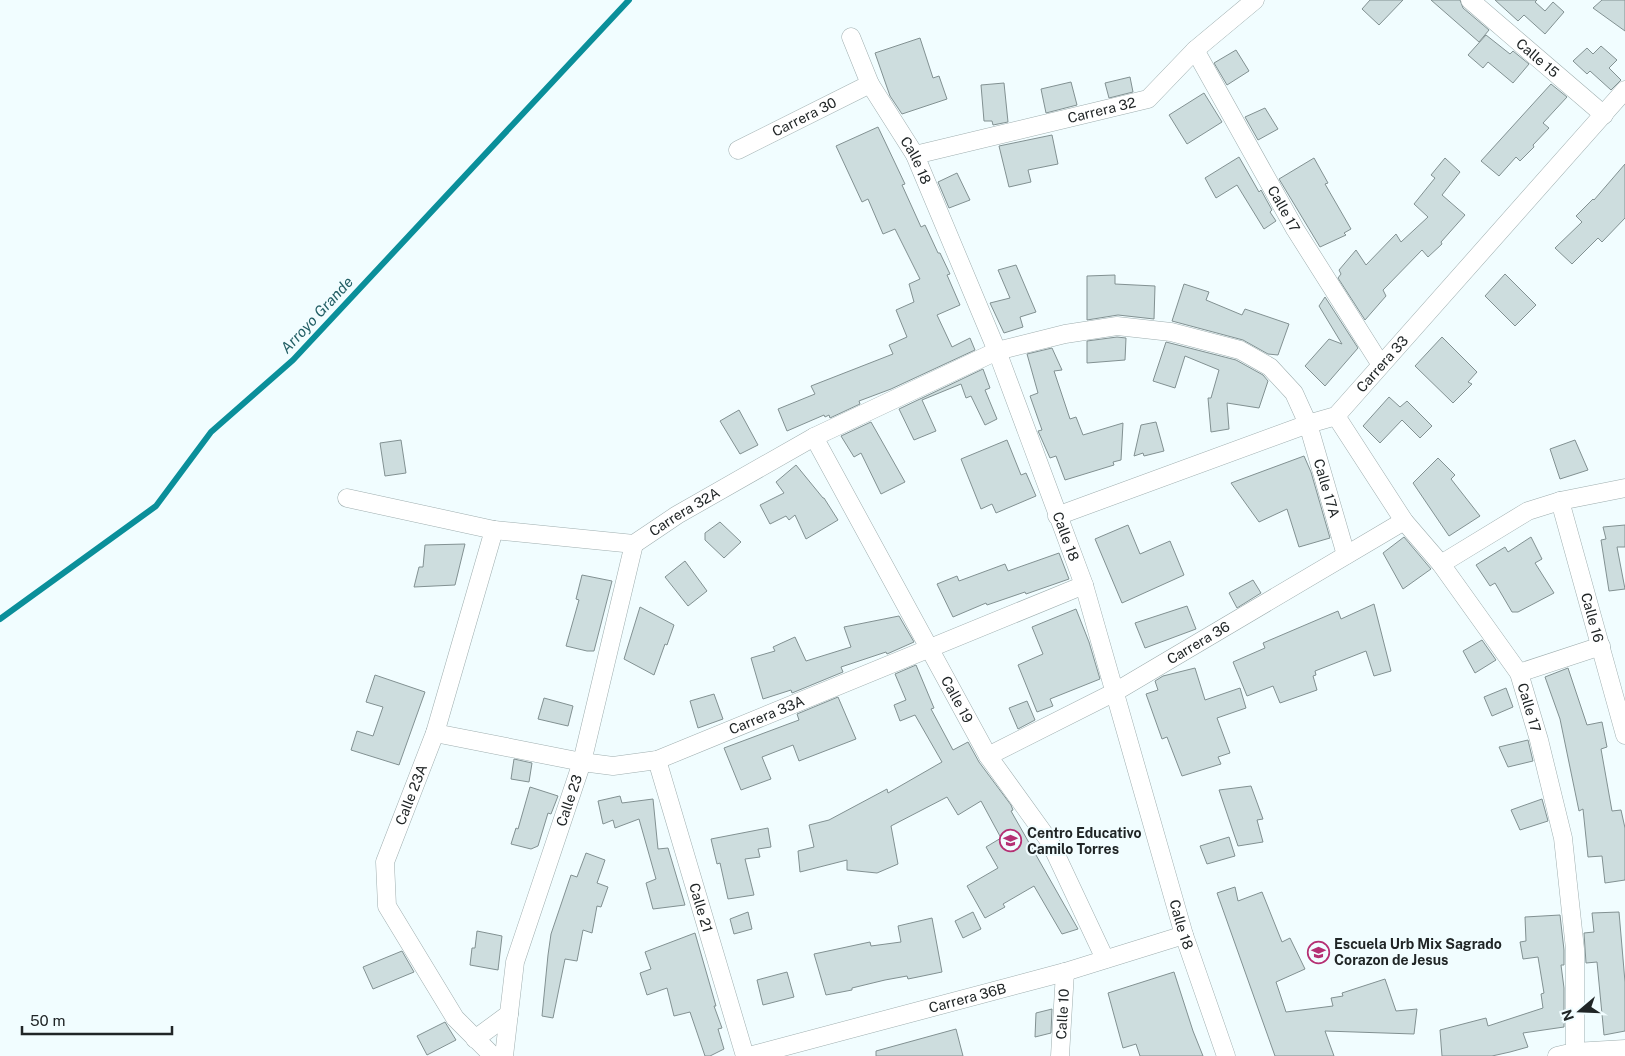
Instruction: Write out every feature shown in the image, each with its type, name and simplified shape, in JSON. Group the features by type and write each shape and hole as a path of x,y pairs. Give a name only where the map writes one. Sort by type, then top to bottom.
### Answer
{"street":[{"name":"Carrera 32","path":"915,155 1148,99 1195,50 1255,0"},
{"name":"Calle 15","path":"1470,0 1604,115"},
{"name":"Calle 18","path":"851,37 870,84 915,155 997,351 1084,585 1184,935 1226,1056"},
{"name":"Calle 17","path":"1195,50 1295,229 1381,365"},
{"name":"Carrera 30","path":"738,150 870,84"},
{"name":"Carrera 33","path":"1336,416 1625,90"},
{"path":"997,351 1065,334 1117,326 1171,332 1240,350 1270,366 1294,393 1308,424"},
{"name":"Carrera 32A","path":"634,544 677,515 814,437 997,351"},
{"name":"Calle 17","path":"1336,416 1404,521 1441,564 1519,674 1539,740 1563,838 1575,949 1569,1055"},
{"path":"1057,516 1308,424 1336,416"},
{"name":"Calle 17A","path":"1308,424 1346,555"},
{"name":"Calle 19","path":"814,437 988,756 1050,842 1105,959"},
{"path":"1441,564 1528,511 1560,501 1625,488"},
{"path":"347,498 494,530 634,544"},
{"name":"Calle 16","path":"1560,501 1625,734"},
{"name":"Carrera 36","path":"988,756 1115,692 1404,521"},
{"name":"Calle 23A","path":"493,1056 455,1018 387,906 385,862 435,733 494,530"},
{"name":"Calle 23","path":"504,1056 515,962 582,762 634,544"},
{"name":"Carrera 33A","path":"435,733 582,762 613,766 657,760 1084,585"},
{"path":"1519,674 1600,646"},
{"name":"Calle 21","path":"657,760 745,1056"},
{"name":"Carrera 36B","path":"749,1056 1065,972 1184,935"},
{"name":"Calle 10","path":"1060,1056 1065,972"},
{"path":"475,1039 509,1014"},
{"path":"1569,1055 1625,1049"}],"building":[{"path":"1370,0 1403,0 1379,25 1362,9"},
{"path":"1431,0 1460,0 1463,8 1489,30 1479,42"},
{"path":"1495,0 1537,0 1535,2 1545,11 1553,2 1564,12 1545,34 1524,15 1518,21"},
{"path":"1602,0 1625,0 1625,31 1593,8"},
{"path":"1486,35 1510,54 1513,51 1529,64 1513,83 1488,62 1483,68 1468,55"},
{"path":"920,38 933,78 939,76 947,99 902,114 890,96 875,53"},
{"path":"1601,46 1617,60 1609,68 1621,80 1611,90 1590,71 1587,74 1573,61 1587,48 1593,54"},
{"path":"1236,50 1249,71 1227,85 1214,63"},
{"path":"1130,77 1133,92 1109,98 1105,83"},
{"path":"1071,82 1077,105 1046,113 1041,89"},
{"path":"1004,83 1008,122 993,125 992,121 984,121 981,85"},
{"path":"1551,84 1567,97 1543,123 1549,128 1533,145 1534,147 1520,161 1516,157 1499,176 1481,161"},
{"path":"1204,93 1222,122 1187,144 1169,115"},
{"path":"1265,108 1278,129 1258,140 1245,117"},
{"path":"878,127 905,184 902,185 921,227 925,225 950,274 947,275 960,305 937,315 952,347 970,338 975,350 891,389 859,401 860,404 830,418 829,415 825,417 824,415 787,431 778,409 815,394 811,386 893,354 889,345 907,337 896,310 914,302 909,284 920,279 895,229 883,234 868,199 862,202 836,146"},
{"path":"1052,135 1058,164 1028,170 1031,182 1009,187 999,146"},
{"path":"1239,157 1259,192 1261,190 1276,221 1264,229 1237,185 1216,198 1205,178"},
{"path":"1314,158 1328,183 1325,184 1351,229 1344,233 1346,235 1320,247 1279,179"},
{"path":"1445,158 1460,172 1442,195 1465,215 1441,242 1442,244 1428,257 1422,250 1383,290 1386,296 1365,320 1338,278 1341,274 1339,270 1356,250 1366,265 1396,234 1401,242 1428,217 1414,204 1435,178 1431,175"},
{"path":"1625,164 1625,218 1602,242 1598,238 1572,264 1555,248 1582,222 1576,216 1594,200"},
{"path":"957,173 970,200 949,208 938,182"},
{"path":"1016,265 1036,312 1020,317 1023,327 1004,333 990,303 1010,298 998,270"},
{"path":"1505,274 1536,305 1515,326 1485,296"},
{"path":"1115,275 1115,284 1155,286 1154,319 1118,315 1087,320 1087,276"},
{"path":"1184,284 1209,292 1206,300 1242,315 1245,309 1289,324 1278,355 1268,354 1243,340 1172,321"},
{"path":"1325,297 1358,348 1325,386 1305,366 1329,339 1342,344 1319,306"},
{"path":"1117,337 1126,338 1125,360 1087,363 1087,341"},
{"path":"1442,337 1477,372 1468,382 1472,384 1453,403 1415,366"},
{"path":"1166,342 1236,360 1263,375 1268,381 1259,408 1227,403 1229,429 1211,432 1208,398 1211,398 1219,370 1185,356 1175,388 1153,381"},
{"path":"1052,348 1062,370 1054,371 1070,419 1076,417 1083,435 1123,423 1121,460 1113,462 1114,465 1065,480 1056,456 1050,458 1038,431 1042,430 1030,396 1038,393 1027,354"},
{"path":"983,369 990,388 985,390 997,419 985,425 971,396 966,398 961,384 922,400 936,431 914,440 899,409"},
{"path":"1389,397 1400,407 1407,401 1432,426 1420,438 1402,420 1380,443 1363,426"},
{"path":"739,410 758,445 740,454 720,421"},
{"path":"871,422 905,482 881,494 861,453 854,457 841,436"},
{"path":"1156,422 1164,451 1144,456 1143,453 1134,456 1141,425"},
{"path":"401,440 406,473 385,476 380,443"},
{"path":"1007,440 1021,475 1026,473 1036,496 996,513 992,504 981,509 961,459"},
{"path":"1575,440 1588,470 1560,479 1550,449"},
{"path":"1304,456 1311,472 1330,538 1299,547 1287,509 1259,522 1231,483"},
{"path":"1438,458 1455,475 1451,479 1480,516 1449,536 1413,483"},
{"path":"796,465 824,498 838,520 806,539 795,515 789,520 786,516 770,524 760,505 784,493 776,482"},
{"path":"720,522 741,542 724,558 705,540 705,533"},
{"path":"1128,525 1140,554 1170,541 1184,575 1122,603 1095,539"},
{"path":"1625,525 1625,547 1617,547 1625,589 1609,591 1601,540 1606,539 1603,527"},
{"path":"1404,537 1431,569 1403,589 1383,553"},
{"path":"1531,537 1542,559 1535,563 1554,593 1518,612 1512,612 1495,583 1490,586 1476,565 1505,547 1508,552"},
{"path":"465,544 455,585 414,587 419,567 423,567 425,545"},
{"path":"1059,553 1069,579 1026,594 1025,592 987,605 986,603 953,617 937,584 957,576 959,581 1005,564 1008,571"},
{"path":"685,561 707,591 688,606 665,577"},
{"path":"582,575 612,581 594,651 566,646 579,600 576,599"},
{"path":"1253,580 1261,593 1237,608 1229,593"},
{"path":"1374,604 1391,671 1374,676 1366,651 1315,671 1316,675 1313,676 1317,690 1280,703 1273,686 1247,696 1233,662 1265,648 1263,643 1338,611 1341,619"},
{"path":"1187,606 1196,629 1145,648 1135,623"},
{"path":"640,607 674,625 654,675 624,659"},
{"path":"1076,609 1089,642 1100,679 1050,699 1053,706 1037,712 1018,665 1043,654 1032,627"},
{"path":"899,616 914,642 887,654 886,652 841,667 843,672 792,693 791,690 763,699 751,658 775,651 773,647 795,637 806,661 851,647 844,627"},
{"path":"1482,640 1496,660 1475,673 1463,651"},
{"path":"916,665 934,708 931,709 953,750 968,742 979,762 1011,805 1013,810 1011,811 1078,929 1062,934 1034,886 1003,904 1005,907 985,918 967,886 998,868 986,847 1001,838 981,801 958,815 947,797 891,826 898,864 877,873 847,870 847,860 800,872 798,851 814,847 809,825 829,820 887,789 888,793 942,762 915,715 900,721 894,705 906,700 895,674"},
{"path":"1195,668 1205,700 1240,688 1246,708 1217,718 1230,753 1218,757 1221,764 1182,776 1167,737 1162,739 1146,694 1158,690 1155,681 1163,676"},
{"path":"1568,668 1587,725 1602,722 1607,747 1601,749 1612,811 1621,810 1625,828 1625,880 1605,883 1602,856 1588,857 1583,809 1579,811 1560,719 1545,677"},
{"path":"375,675 425,692 399,765 351,750 357,731 373,736 383,707 366,702"},
{"path":"1506,688 1513,707 1492,716 1484,697"},
{"path":"714,694 723,719 698,728 690,701"},
{"path":"838,697 856,739 799,761 793,745 762,757 771,779 741,790 724,748 799,720 797,714"},
{"path":"544,698 573,706 568,726 538,719"},
{"path":"1027,701 1035,720 1018,729 1009,708"},
{"path":"1528,740 1533,761 1508,767 1499,747"},
{"path":"514,759 532,763 529,782 511,779"},
{"path":"1251,786 1263,819 1257,820 1263,842 1238,846 1219,790"},
{"path":"530,787 558,796 551,814 548,813 538,846 531,849 511,844 516,828 518,829"},
{"path":"620,796 622,803 653,799 658,849 668,848 685,905 653,909 646,883 656,879 639,819 615,828 613,820 603,824 598,801"},
{"path":"1542,799 1548,821 1520,830 1511,810"},
{"path":"768,828 771,847 758,849 760,857 745,859 754,895 728,899 720,863 717,864 711,839"},
{"path":"1229,837 1235,856 1207,864 1200,846"},
{"path":"586,853 605,860 597,883 608,887 601,907 597,906 592,933 583,930 577,961 565,959 553,1018 542,1016 551,934 571,875 577,877"},
{"path":"1235,887 1238,901 1262,892 1282,942 1290,938 1305,969 1276,982 1286,1012 1333,1006 1331,998 1343,996 1342,993 1385,979 1396,1011 1417,1009 1414,1034 1325,1031 1334,1056 1275,1056 1217,893"},
{"path":"748,912 752,929 734,934 730,919"},
{"path":"973,912 981,929 963,938 955,921"},
{"path":"1619,912 1625,982 1625,1031 1604,1035 1597,962 1586,963 1584,933 1594,932 1592,913"},
{"path":"1560,915 1564,950 1564,965 1561,965 1564,988 1564,1027 1523,1033 1528,1047 1510,1052 1492,1056 1442,1056 1440,1030 1486,1018 1488,1026 1543,1008 1541,994 1544,993 1538,957 1523,959 1520,942 1526,941 1525,917"},
{"path":"932,918 942,972 908,979 907,976 885,980 852,988 852,990 826,995 814,954 870,942 871,946 901,942 898,926"},
{"path":"477,931 502,936 498,970 470,965"},
{"path":"695,933 716,1006 714,1006 722,1028 718,1029 724,1049 710,1056 705,1056 690,1012 674,1016 667,988 647,995 640,973 651,969 645,952"},
{"path":"402,951 414,972 373,989 363,967"},
{"path":"787,972 794,997 763,1005 757,980"},
{"path":"1174,972 1203,1056 1140,1056 1136,1044 1123,1048 1108,993"},
{"path":"1052,1009 1051,1033 1035,1037 1036,1013"},
{"path":"445,1022 456,1040 427,1055 417,1036"},
{"path":"956,1029 963,1056 876,1056 876,1051"}],"waterway":[{"name":"Arroyo Grande","path":"0,619 156,506 211,432 293,360 629,0"}],"place":[{"name":"Centro Educativo Camilo Torres","path":"1011,841"},
{"name":"Escuela Urb Mix Sagrado Corazon de Jesus","path":"1318,952"}]}
